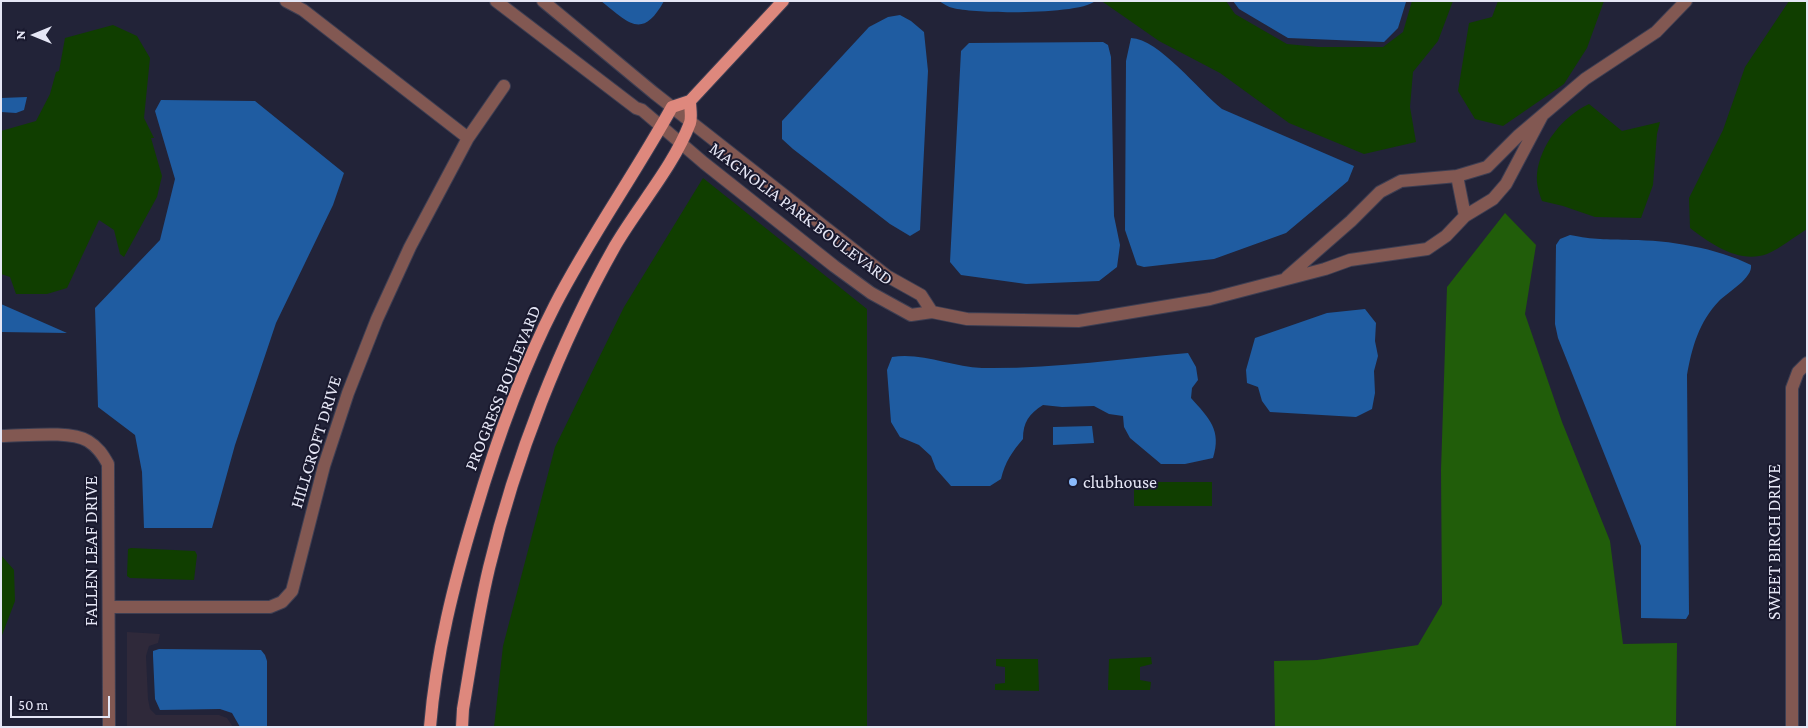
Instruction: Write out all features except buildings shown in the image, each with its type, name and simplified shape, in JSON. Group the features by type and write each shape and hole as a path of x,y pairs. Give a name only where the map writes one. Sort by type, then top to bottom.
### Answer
{"main road":[{"path":"672,107 690,101 783,1"},
{"path":"462,727 463,709 489,567 516,471 579,317 616,246 691,122 690,101"},
{"name":"PROGRESS BOULEVARD","path":"430,727 440,644 458,571 489,467 524,374 555,306 588,246 672,107"}],"street":[{"path":"286,1 303,10 468,138"},
{"name":"MAGNOLIA PARK BOULEVARD","path":"496,1 636,108 642,110 679,142 871,293 911,315 932,312 967,319 1078,321 1210,299 1325,269 1350,260 1426,249 1446,236 1465,216 1493,199 1506,184 1542,116"},
{"name":"MAGNOLIA PARK BOULEVARD","path":"543,1 672,107 887,276 921,295 932,312"},
{"name":"MAGNOLIA PARK BOULEVARD","path":"1285,279 1351,221 1380,192 1401,181 1457,176 1487,167 1519,135 1585,80 1656,32 1686,1"},
{"name":"HILLCROFT DRIVE","path":"109,607 270,607 282,602 292,591 324,466 348,393 377,319 410,247 468,138 504,86"},
{"path":"1457,176 1465,216"},
{"name":"SWEET BIRCH DRIVE","path":"1792,727 1792,388 1798,372 1807,363"},
{"name":"FALLEN LEAF DRIVE","path":"1,436 70,436 86,440 100,450 108,464 109,727"}],"shaded area":[{"path":"127,632 160,634 158,643 149,646 146,656 148,699 150,709 156,715 219,715 227,718 233,727 127,727"}],"green space":[{"path":"1226,1 1235,14 1287,44 1318,47 1383,47 1403,32 1412,1 1453,1 1438,41 1413,72 1410,107 1416,142 1364,154 1289,123 1220,73 1159,41 1103,2"},
{"path":"1498,1 1604,1 1587,48 1564,84 1503,126 1475,119 1458,91 1469,23 1492,17"},
{"path":"1789,1 1807,1 1807,229 1767,254 1746,256 1726,251 1716,246 1690,228 1689,198 1723,130 1745,67"},
{"path":"113,25 137,36 150,58 144,118 154,138 151,138 162,176 157,197 124,257 120,254 114,230 99,220 67,288 47,294 16,294 10,277 1,274 1,131 36,121 50,94 56,72 59,71 65,38"},
{"path":"1589,104 1622,131 1660,122 1657,134 1653,185 1641,218 1595,217 1542,201 1537,178 1539,163 1548,142 1570,116"},
{"path":"703,178 867,309 867,727 494,727 503,646 555,447 624,307"},
{"path":"1505,213 1536,245 1525,314 1562,422 1610,541 1623,644 1677,643 1676,727 1275,727 1274,661 1317,660 1418,645 1442,604 1441,470 1447,287"},
{"path":"1134,482 1212,482 1212,506 1134,506"},
{"path":"128,549 195,551 197,555 194,580 130,578 127,576"},
{"path":"1,555 14,570 15,601 1,638"},
{"path":"1151,657 1152,664 1140,667 1140,680 1151,682 1150,690 1108,690 1109,659"},
{"path":"996,659 1038,659 1039,691 995,690 995,684 1005,683 1005,667 996,666"}],"water":[{"path":"601,1 664,1 649,21 642,24 634,24 627,21"},
{"path":"939,1 1095,1 1085,6 1070,9 1004,12 953,8"},
{"path":"1233,1 1406,2 1398,28 1384,42 1288,38 1239,9"},
{"path":"900,15 924,32 928,71 920,230 910,236 890,224 782,139 782,121 869,27 888,17"},
{"path":"1131,38 1154,47 1166,56 1222,109 1354,166 1348,181 1286,233 1214,259 1144,267 1137,265 1125,230 1126,61"},
{"path":"1103,42 1108,45 1111,57 1114,216 1120,245 1117,267 1099,281 1026,284 961,275 950,262 961,51 969,43"},
{"path":"27,97 24,110 16,113 1,112 1,98"},
{"path":"161,100 255,101 344,173 333,205 276,323 235,445 212,528 144,528 142,472 135,435 98,407 95,308 160,240 175,179 155,111"},
{"path":"1570,235 1593,239 1645,240 1676,243 1723,254 1751,265 1751,270 1744,280 1719,301 1706,317 1697,335 1687,375 1689,614 1686,619 1641,618 1641,546 1558,338 1555,324 1556,245 1560,239"},
{"path":"1,304 67,333 1,332"},
{"path":"1365,309 1376,323 1375,341 1378,356 1374,371 1375,393 1372,409 1356,417 1270,412 1262,401 1258,387 1247,383 1246,370 1255,338 1327,313"},
{"path":"1188,353 1196,367 1198,380 1192,388 1191,398 1208,418 1215,432 1216,440 1213,458 1185,464 1161,464 1130,438 1124,427 1123,416 1109,414 1094,406 1062,407 1043,405 1028,419 1024,428 1023,439 1009,458 1001,479 990,486 951,486 936,469 931,456 919,445 900,437 891,422 887,370 892,357 914,356 971,367 1008,368"},
{"path":"1092,426 1094,443 1053,445 1053,427"},
{"path":"159,649 261,650 267,661 267,727 240,727 232,713 220,709 160,710 155,699 153,656 153,651"}],"place":[{"name":"clubhouse","path":"1073,482"}]}
